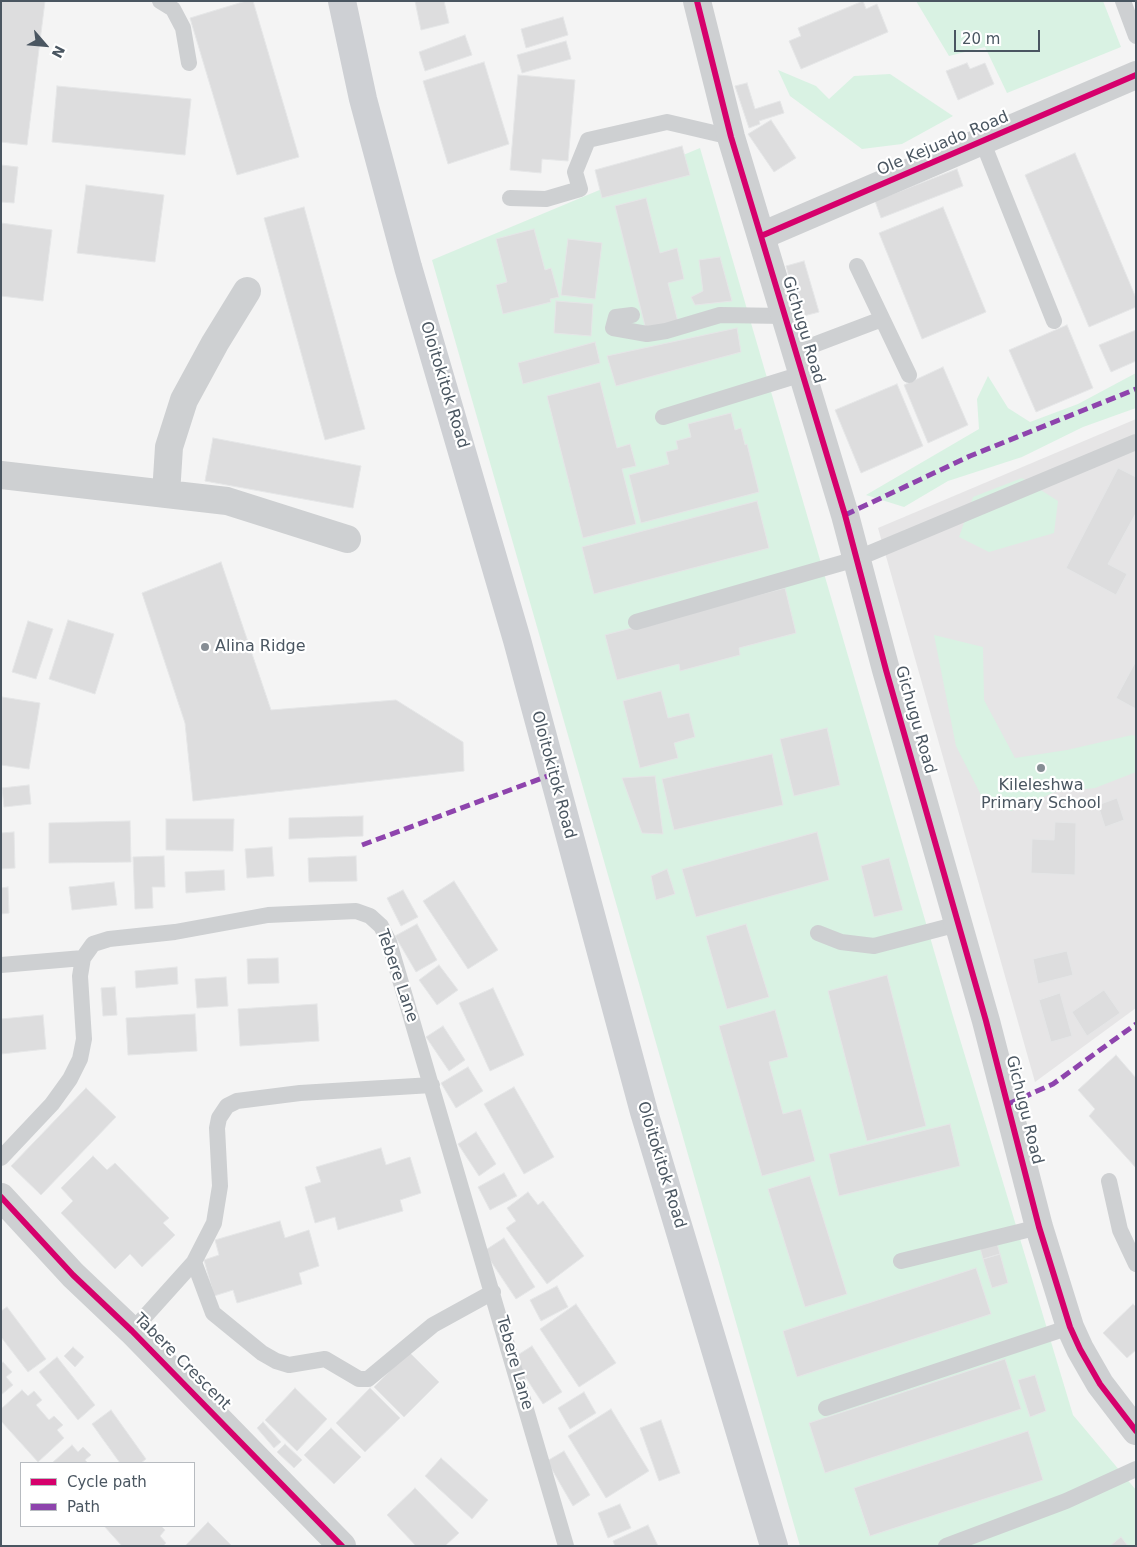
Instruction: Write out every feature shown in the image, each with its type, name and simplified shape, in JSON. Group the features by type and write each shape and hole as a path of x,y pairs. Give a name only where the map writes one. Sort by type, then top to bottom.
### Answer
{"main road":[{"name":"Oloitokitok Road","path":"342,1 363,99 406,258 517,640 642,1102 774,1546"}],"street":[{"name":"Gichugu Road","path":"697,1 732,137 856,559 986,1021 1039,1228 1070,1327 1100,1384 1131,1417"},
{"name":"Ole Kejuado Road","path":"761,236 1135,78"},
{"path":"166,494 169,447 184,400 215,343 247,291"},
{"path":"1,475 228,501 347,539"},
{"name":"Tabere Crescent","path":"1,1197 73,1276 132,1331 342,1546"}],"lane":[{"path":"160,1 173,8 181,23 189,63"},
{"path":"1123,1 1132,16 1136,36"},
{"path":"510,198 546,199 580,188 575,172 588,140 667,122 732,137"},
{"path":"983,143 1054,321"},
{"path":"857,266 909,375"},
{"path":"632,315 616,317 613,328 632,333 647,334 666,331 720,315 784,316"},
{"path":"663,417 798,363 882,319"},
{"path":"636,622 856,559 1136,442"},
{"name":"Tebere Lane","path":"83,958 93,944 110,939 175,932 268,915 356,911 370,916 381,926 389,942 432,1085 566,1546"},
{"path":"818,933 841,942 874,946 958,924"},
{"path":"1,965 83,958 80,976 84,1038 80,1059 70,1079 52,1104 1,1158"},
{"path":"132,1331 194,1262 214,1223 220,1186 217,1128 219,1118 227,1106 237,1101 300,1093 432,1085"},
{"path":"1109,1181 1120,1230 1136,1264"},
{"path":"901,1261 1039,1228"},
{"path":"194,1262 213,1313 262,1353 276,1361 289,1365 325,1359 358,1379 368,1379 433,1325 493,1292"},
{"path":"826,1408 1070,1327"},
{"path":"946,1546 1066,1501 1136,1469"}],"shaded area":[{"name":"Kileleshwa Primary School","path":"1136,419 1136,1008 1035,1082 878,528"}],"green space":[{"path":"916,1 1103,1 1121,47 1007,93 985,47 949,56"},
{"path":"778,70 816,86 829,99 854,76 890,74 953,116 902,144 862,149 790,96"},
{"path":"700,148 953,1016 1073,1415 1136,1490 1136,1546 800,1546 432,260"},
{"path":"1136,373 1136,408 1083,427 1022,457 948,481 904,507 866,495 979,429 977,399 988,376 1008,408 1030,422 1078,404"},
{"path":"1022,478 1058,501 1054,533 989,552 959,537 973,497"},
{"path":"934,635 983,647 984,700 1015,758 1067,750 1132,735 1136,736 1136,772 1095,788 1055,792 1011,811 983,799 956,746"}],"building":[{"path":"1,1 45,1 27,145 1,142"},
{"path":"246,1 253,1 299,157 237,175 190,18"},
{"path":"415,1 444,1 449,23 421,30"},
{"path":"863,1 866,9 877,4 888,32 801,69 789,41 801,36 798,28"},
{"path":"563,17 568,35 526,48 521,29"},
{"path":"465,35 472,55 425,71 419,52"},
{"path":"566,41 571,59 522,73 517,55"},
{"path":"484,62 509,144 448,164 423,81"},
{"path":"967,63 970,69 985,63 994,84 958,100 946,71"},
{"path":"518,75 575,80 568,161 542,159 541,173 510,170"},
{"path":"747,83 755,109 780,101 784,113 759,121 760,124 749,128 735,86"},
{"path":"57,86 191,99 185,155 52,142"},
{"path":"771,120 796,158 774,172 748,134"},
{"path":"682,146 690,175 602,198 595,170"},
{"path":"1075,153 1136,298 1136,307 1089,327 1025,175"},
{"path":"1,165 18,167 14,203 1,202"},
{"path":"957,169 963,186 881,218 875,201"},
{"path":"86,185 164,195 155,262 77,253"},
{"path":"646,198 660,253 677,248 684,279 668,283 678,322 646,330 615,206"},
{"path":"304,207 365,429 325,440 264,218"},
{"path":"943,207 986,312 922,339 879,233"},
{"path":"1,223 52,230 43,301 1,296"},
{"path":"534,229 545,270 551,268 559,297 550,299 551,302 503,314 496,285 507,282 496,239"},
{"path":"568,239 602,243 595,299 561,295"},
{"path":"720,257 732,301 695,305 691,297 703,291 699,260"},
{"path":"804,261 819,312 800,317 786,266"},
{"path":"556,301 593,304 591,336 554,333"},
{"path":"1067,325 1093,388 1036,412 1009,350"},
{"path":"737,328 741,352 616,386 607,356"},
{"path":"1136,330 1136,361 1111,372 1099,345"},
{"path":"595,342 600,363 523,384 518,363"},
{"path":"943,367 968,425 928,443 904,385"},
{"path":"600,382 617,448 630,444 636,466 622,469 636,524 583,538 547,396"},
{"path":"897,384 923,446 861,473 835,410"},
{"path":"731,413 735,430 741,428 745,445 747,444 759,492 641,523 629,475 669,464 666,452 678,449 676,441 691,437 688,424"},
{"path":"213,438 361,466 353,508 205,481"},
{"path":"1118,468 1136,477 1136,513 1108,564 1127,574 1116,595 1066,568"},
{"path":"757,501 769,548 594,594 582,547"},
{"name":"Alina Ridge","path":"221,562 271,710 396,700 463,742 464,771 193,801 185,723 142,593"},
{"path":"785,588 796,633 739,648 740,655 680,671 679,664 617,680 605,635"},
{"path":"68,620 114,634 95,694 49,679"},
{"path":"28,621 53,629 36,679 12,672"},
{"path":"1136,661 1136,709 1116,698"},
{"path":"661,691 668,718 689,713 695,737 674,743 678,758 640,768 623,701"},
{"path":"2,697 40,703 29,769 1,765"},
{"path":"827,728 840,785 794,796 780,739"},
{"path":"772,754 783,805 674,830 662,779"},
{"path":"655,776 663,834 642,833 622,778"},
{"path":"29,785 31,804 4,807 2,788"},
{"path":"1117,798 1124,820 1105,827 1098,805"},
{"path":"363,816 363,836 289,839 289,818"},
{"path":"166,819 234,819 233,851 166,850"},
{"path":"130,821 131,862 49,863 49,823"},
{"path":"1055,822 1076,823 1075,875 1031,873 1032,839 1054,840"},
{"path":"14,832 15,868 1,869 1,833"},
{"path":"817,832 829,880 696,917 682,869"},
{"path":"272,847 274,876 247,878 245,849"},
{"path":"164,856 165,887 152,887 153,908 135,909 133,857"},
{"path":"356,856 357,881 309,882 308,858"},
{"path":"889,858 903,910 874,917 861,866"},
{"path":"667,869 675,894 656,900 651,876"},
{"path":"224,870 225,890 186,893 185,872"},
{"path":"454,881 498,950 468,969 423,901"},
{"path":"114,882 117,905 72,910 69,887"},
{"path":"8,887 9,913 1,914 1,888"},
{"path":"403,890 418,917 401,926 387,898"},
{"path":"417,924 437,960 416,972 395,936"},
{"path":"746,924 769,997 727,1009 706,936"},
{"path":"1067,951 1073,975 1038,984 1033,959"},
{"path":"278,958 279,983 248,984 247,959"},
{"path":"439,965 458,990 437,1005 419,980"},
{"path":"177,967 178,984 136,988 135,971"},
{"path":"887,975 926,1126 867,1141 828,991"},
{"path":"226,977 228,1006 197,1008 195,979"},
{"path":"115,987 117,1015 103,1016 101,988"},
{"path":"493,988 524,1055 490,1071 459,1003"},
{"path":"1104,990 1120,1013 1087,1036 1072,1012"},
{"path":"1060,993 1072,1036 1051,1042 1039,1000"},
{"path":"317,1004 319,1041 240,1046 238,1009"},
{"path":"775,1010 788,1057 769,1062 783,1114 801,1109 815,1161 762,1176 719,1026"},
{"path":"195,1014 197,1051 128,1055 126,1018"},
{"path":"43,1015 46,1049 1,1054 1,1019"},
{"path":"443,1026 465,1060 449,1071 426,1037"},
{"path":"1116,1055 1136,1078 1136,1168 1089,1116 1095,1109 1078,1090"},
{"path":"468,1067 483,1091 456,1108 441,1083"},
{"path":"514,1087 554,1157 524,1174 484,1104"},
{"path":"86,1088 116,1117 41,1195 11,1166"},
{"path":"950,1124 960,1166 839,1196 829,1154"},
{"path":"476,1132 496,1164 479,1176 458,1144"},
{"path":"381,1148 386,1165 410,1157 421,1193 400,1200 403,1211 338,1230 335,1217 315,1223 305,1187 321,1182 316,1167"},
{"path":"93,1156 107,1170 115,1163 169,1218 163,1223 175,1235 142,1267 130,1254 115,1269 61,1213 73,1201 61,1188"},
{"path":"504,1173 517,1196 490,1210 478,1187"},
{"path":"810,1176 847,1294 805,1307 768,1189"},
{"path":"528,1192 538,1205 543,1201 584,1256 547,1284 506,1228 516,1221 507,1208"},
{"path":"280,1221 285,1238 309,1230 319,1266 299,1273 302,1284 237,1303 233,1290 214,1296 204,1260 219,1255 215,1240"},
{"path":"993,1230 1000,1254 983,1259 977,1236"},
{"path":"504,1238 535,1287 516,1299 484,1251"},
{"path":"1000,1254 1008,1283 992,1288 983,1259"},
{"path":"976,1268 991,1314 797,1377 783,1331"},
{"path":"557,1286 568,1307 541,1321 530,1300"},
{"path":"576,1304 616,1363 579,1387 540,1329"},
{"path":"1133,1304 1136,1307 1136,1350 1127,1358 1103,1333"},
{"path":"7,1307 46,1359 28,1372 1,1337 1,1311"},
{"path":"532,1346 562,1392 543,1404 513,1358"},
{"path":"73,1347 84,1357 75,1367 64,1356"},
{"path":"409,1352 439,1382 404,1417 374,1387"},
{"path":"57,1357 95,1405 78,1420 39,1372"},
{"path":"1005,1359 1021,1409 825,1473 809,1423"},
{"path":"3,1362 12,1372 6,1377 13,1385 1,1395 1,1364"},
{"path":"1035,1375 1046,1411 1030,1417 1018,1380"},
{"path":"295,1388 327,1419 297,1451 265,1420"},
{"path":"370,1388 400,1418 365,1452 336,1423"},
{"path":"22,1390 28,1396 34,1391 42,1400 36,1405 49,1420 54,1416 63,1425 57,1430 64,1438 38,1462 1,1421 1,1409"},
{"path":"584,1392 596,1413 570,1429 558,1408"},
{"path":"611,1409 649,1471 606,1498 568,1436"},
{"path":"111,1410 146,1459 142,1462 119,1462 92,1424"},
{"path":"661,1420 680,1473 659,1481 640,1428"},
{"path":"263,1422 281,1442 274,1448 257,1428"},
{"path":"331,1428 361,1457 334,1484 304,1455"},
{"path":"1028,1431 1043,1480 870,1536 854,1488"},
{"path":"285,1444 302,1460 294,1468 277,1452"},
{"path":"72,1445 78,1452 83,1447 91,1455 85,1460 87,1462 53,1462"},
{"path":"564,1451 590,1495 573,1506 547,1461"},
{"path":"441,1458 488,1500 472,1519 425,1476"},
{"path":"415,1488 459,1533 445,1546 416,1546 387,1515"},
{"path":"620,1504 631,1528 608,1538 598,1513"},
{"path":"208,1522 232,1546 185,1546"},
{"path":"648,1525 658,1546 615,1546 613,1541"},
{"path":"105,1527 162,1527 165,1530 160,1536 166,1543 163,1546 122,1546"},
{"path":"1121,1537 1128,1546 1110,1546"}],"marked path":[{"path":"845,515 970,456 1136,389"},
{"path":"362,845 553,774"},
{"path":"1008,1104 1053,1084 1136,1024"}],"cycle path":[{"path":"697,1 731,137 845,515 886,670 986,1021 1039,1227 1070,1327 1080,1349 1100,1384 1136,1431"},
{"path":"761,236 1136,75"},
{"path":"1,1197 73,1275 132,1331 342,1546"}],"place":[{"name":"Alina Ridge","path":"205,647"},
{"name":"Kileleshwa Primary School","path":"1041,768"}]}
